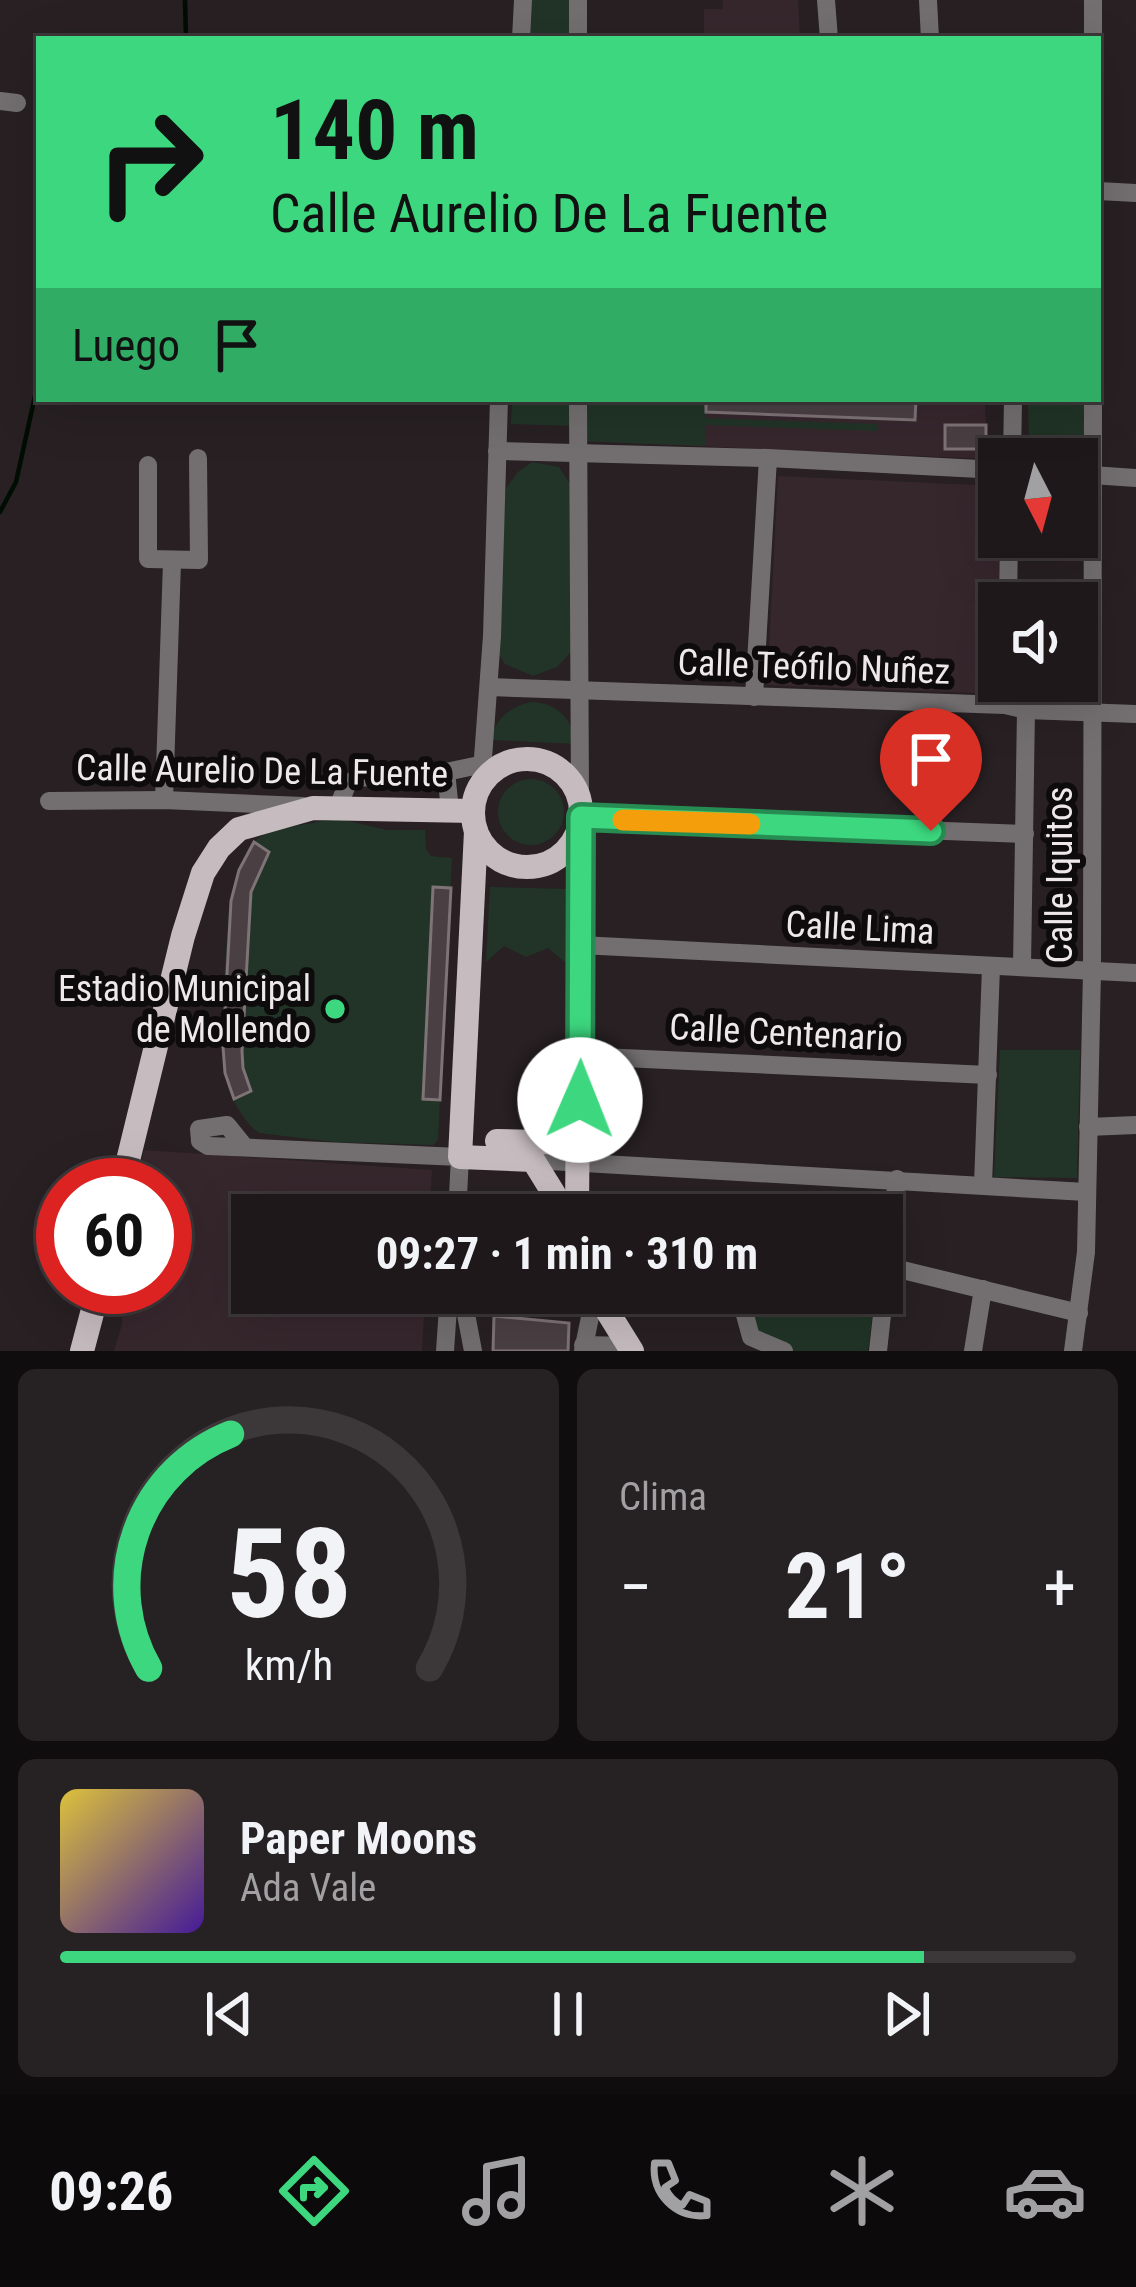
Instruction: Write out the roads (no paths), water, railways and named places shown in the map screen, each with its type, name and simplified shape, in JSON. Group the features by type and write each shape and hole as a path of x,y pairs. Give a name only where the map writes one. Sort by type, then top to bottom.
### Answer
{"main road":[{"path":"460,1149 466,817 482,775 506,764 538,760 563,773 581,815 578,1194"},
{"path":"129,1158 203,873 239,829 326,807"},
{"name":"Calle Aurelio De La Fuente","path":"326,807 466,817"},
{"path":"466,817 500,860 528,867 566,852 581,815"},
{"path":"460,1149 579,1153"},
{"path":"460,1149 533,1160 554,1194"},
{"path":"82,1351 92,1314"},
{"path":"609,1314 630,1348"}],"street":[{"path":"521,36 523,0"},
{"path":"578,0 578,36"},
{"path":"826,0 829,36"},
{"path":"928,0 929,36"},
{"path":"1093,0 1093,36"},
{"path":"1101,191 1136,193"},
{"path":"326,807 356,778 446,772 482,775 499,402"},
{"path":"578,402 581,815 1024,835"},
{"path":"1012,438 1013,402"},
{"name":"Calle Iquitos","path":"1089,438 1093,402"},
{"path":"497,451 978,469"},
{"path":"148,465 148,560 199,560 198,458"},
{"path":"754,697 768,458"},
{"path":"1098,476 1136,478"},
{"name":"Calle Iquitos","path":"1073,1351 1086,1252 1092,971 1093,713 1088,558"},
{"path":"164,800 172,562"},
{"name":"Calle Teófilo Nuñez","path":"489,687 1136,714"},
{"path":"1022,966 1026,710"},
{"path":"446,772 466,817"},
{"name":"Calle Aurelio De La Fuente","path":"49,801 326,807"},
{"name":"Calle Lima","path":"580,945 1136,974"},
{"path":"983,1186 991,967"},
{"name":"Calle Centenario","path":"580,1056 988,1075"},
{"path":"1088,1127 1136,1125"},
{"path":"244,1146 460,1149 459,1194"},
{"path":"533,1160 579,1153 1086,1192"},
{"path":"895,1194 897,1178"},
{"path":"903,1269 1079,1313"},
{"path":"973,1351 983,1288"},
{"path":"445,1351 448,1314"},
{"path":"466,1314 472,1351"},
{"path":"591,1314 583,1348 630,1348"},
{"path":"745,1314 751,1337 784,1351"},
{"path":"878,1351 881,1314"}],"waterway":[{"path":"185,0 186,36"},
{"path":"0,512 16,482 36,392"}],"place":[{"name":"Estadio Municipal de Mollendo","path":"335,1009"}]}
